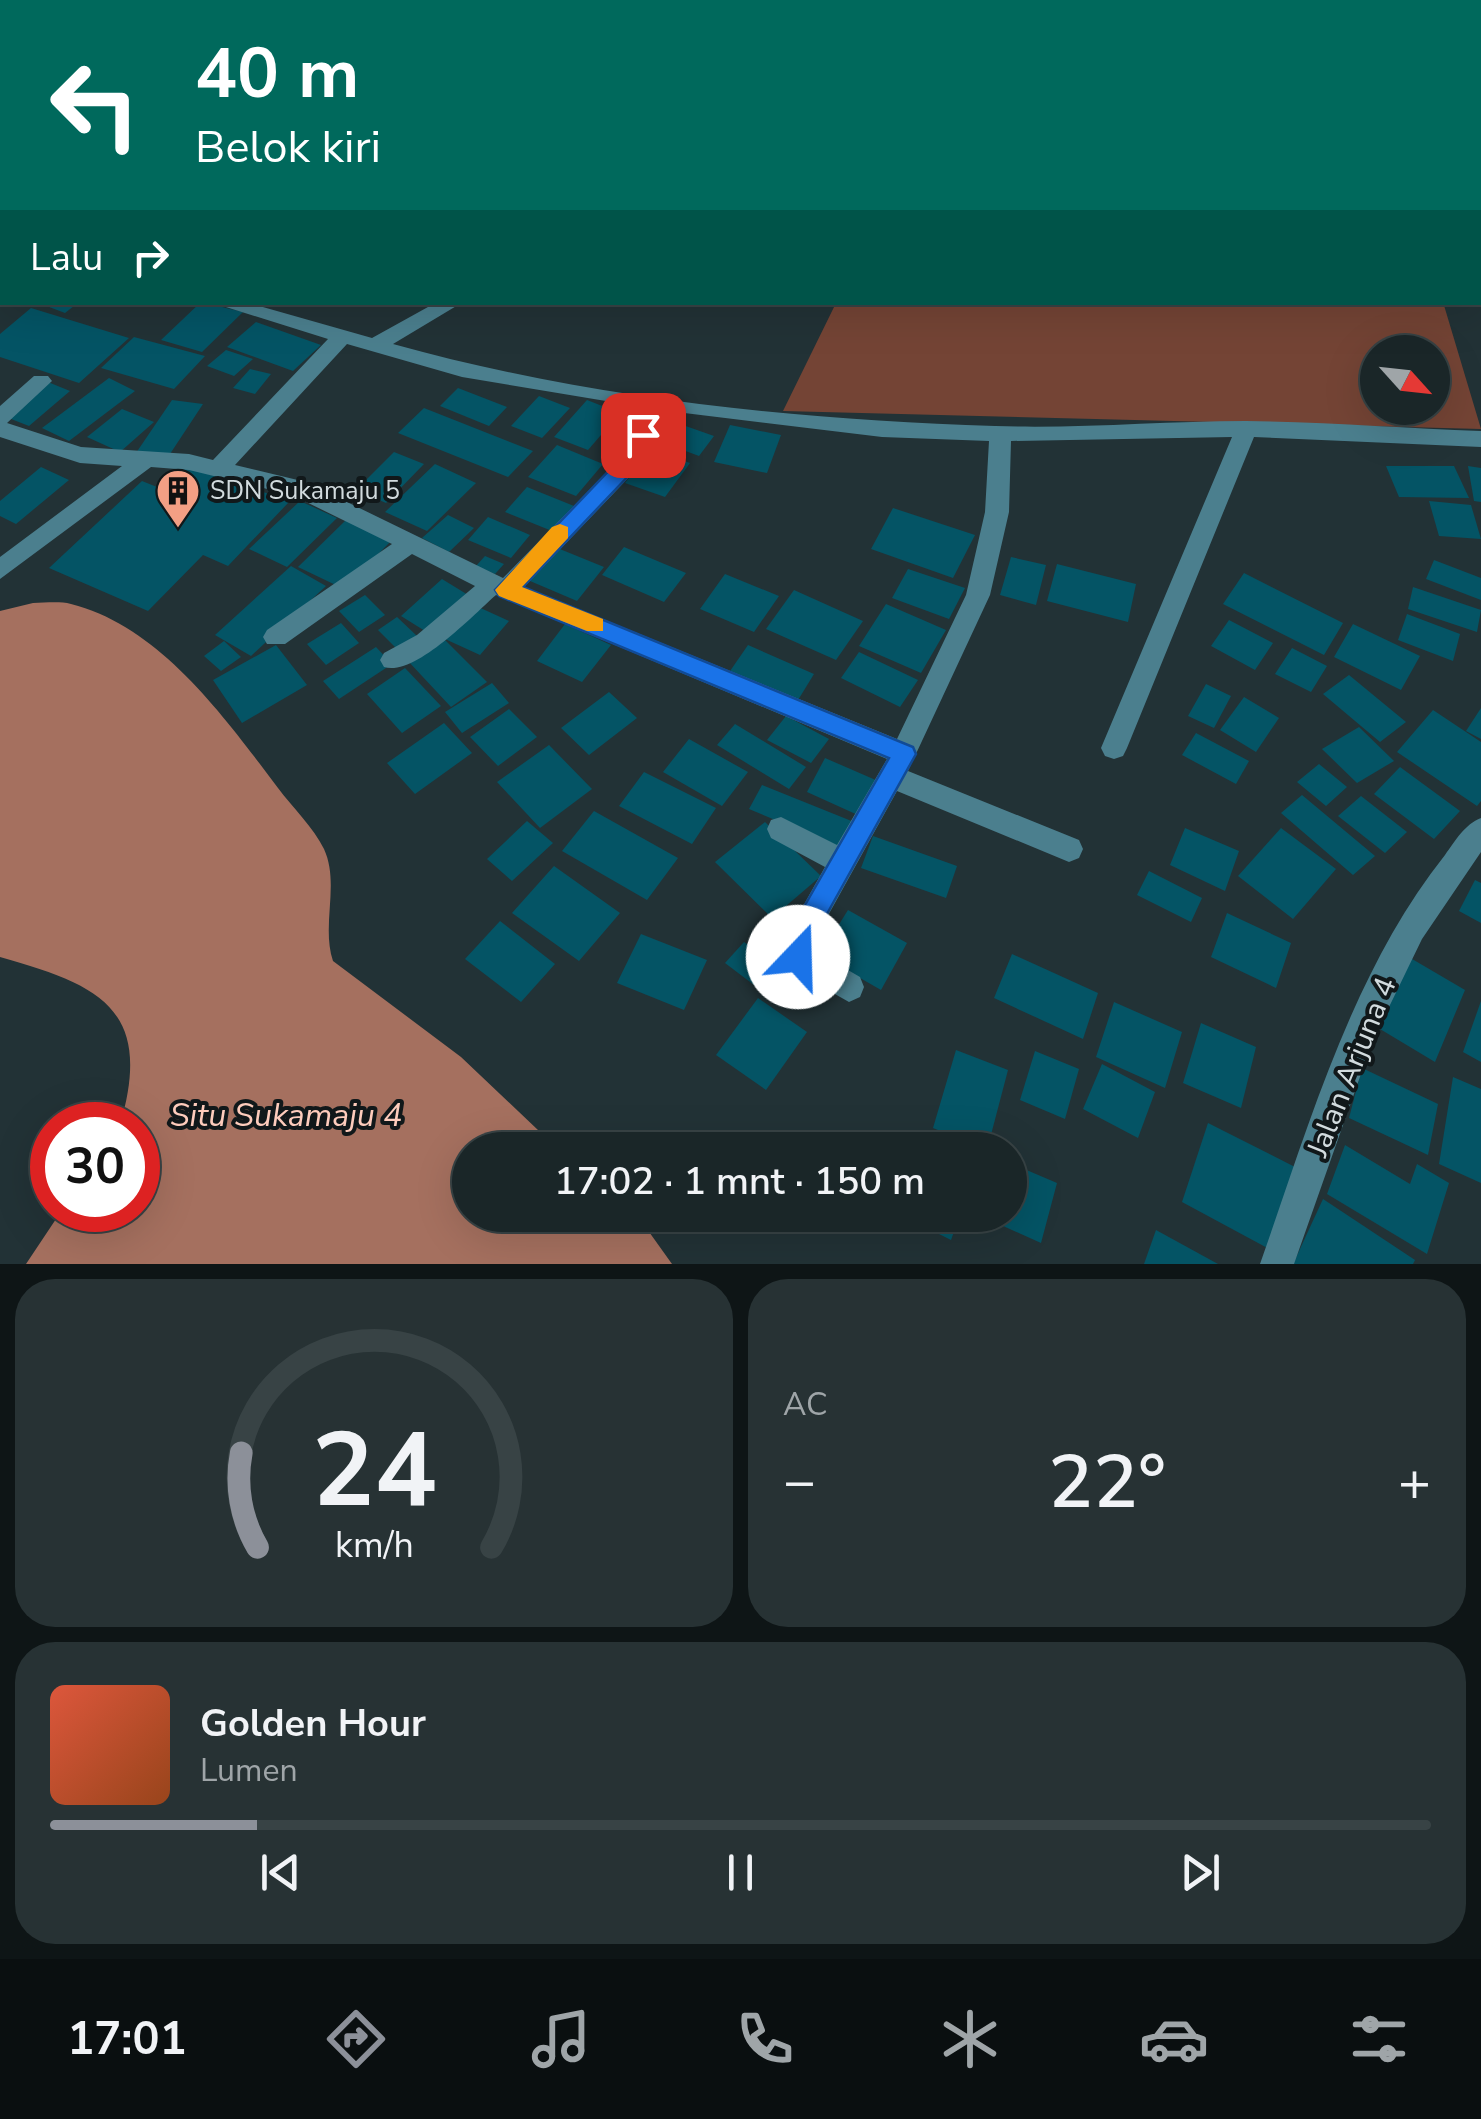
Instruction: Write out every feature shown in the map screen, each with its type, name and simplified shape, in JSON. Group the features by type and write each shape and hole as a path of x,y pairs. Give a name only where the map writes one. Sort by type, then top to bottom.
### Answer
{"street":[{"path":"231,305 536,386 882,430 1000,434 1246,429 1481,439"},
{"path":"374,346 448,305"},
{"path":"218,469 343,336"},
{"path":"0,418 41,381"},
{"path":"393,660 426,642 500,587 626,466 660,404"},
{"path":"0,429 80,455 190,462 320,496 408,544 899,765 1069,849"},
{"path":"1114,748 1203,533 1223,495 1246,429"},
{"path":"849,986 798,957 794,947 899,765 983,580 998,512 1000,434"},
{"path":"0,570 144,462"},
{"path":"276,637 408,544"},
{"path":"781,829 845,864"},
{"name":"Jalan Arjuna 4","path":"1277,1264 1370,1005 1448,869 1481,830"}],"shaded area":[{"path":"835,305 1444,305 1481,429 783,411"}],"water":[{"name":"Situ Sukamaju 4","path":"33,603 66,603 103,615 134,632 188,678 236,733 324,849 330,876 329,933 333,961 461,1057 540,1132 452,1132 452,1232 649,1232 672,1264 26,1264 47,1232 160,1232 160,1102 125,1102 130,1054 123,1028 110,1008 66,979 0,957 0,611"}],"building":[{"path":"44,305 75,305 65,313"},
{"path":"198,305 243,312 202,352 161,340"},
{"path":"31,308 129,338 79,383 0,357 0,334"},
{"path":"256,322 321,345 293,371 227,347"},
{"path":"134,337 205,356 174,389 101,368"},
{"path":"226,350 253,359 234,376 207,366"},
{"path":"250,369 271,374 255,394 233,388"},
{"path":"109,378 135,391 69,441 42,428"},
{"path":"48,382 70,391 29,426 6,417"},
{"path":"458,388 507,407 489,426 440,406"},
{"path":"539,396 570,408 542,438 511,426"},
{"path":"172,400 203,404 168,457 136,453"},
{"path":"587,400 620,413 588,450 554,437"},
{"path":"424,408 533,451 508,477 398,433"},
{"path":"122,409 154,422 120,452 87,437"},
{"path":"625,414 645,421 623,452 602,445"},
{"path":"680,424 714,436 699,456 664,443"},
{"path":"730,425 781,435 767,473 714,462"},
{"path":"557,445 603,464 576,496 528,477"},
{"path":"651,449 690,463 665,497 625,483"},
{"path":"394,452 424,464 386,503 356,490"},
{"name":"SDN Sukamaju 5","path":"189,463 289,502 228,566 203,555 148,611 49,568 142,481 162,489"},
{"path":"435,464 476,483 427,531 385,512"},
{"path":"1386,466 1454,466 1469,498 1399,497"},
{"path":"1468,466 1481,468 1481,502 1474,501"},
{"path":"41,467 69,480 16,524 0,516 0,501"},
{"path":"527,487 574,506 552,531 505,512"},
{"path":"300,501 337,518 287,567 249,549"},
{"path":"1429,501 1471,505 1481,539 1439,536"},
{"path":"893,508 975,535 953,578 871,549"},
{"path":"448,515 474,528 449,552 422,538"},
{"path":"488,517 530,535 511,558 468,540"},
{"path":"346,520 391,541 344,589 298,567"},
{"path":"550,545 604,567 577,601 523,578"},
{"path":"624,547 686,573 664,602 602,575"},
{"path":"485,556 504,564 495,574 476,566"},
{"path":"1011,557 1046,565 1036,605 1000,595"},
{"path":"1434,560 1481,578 1481,600 1426,579"},
{"path":"1057,564 1136,584 1128,622 1047,601"},
{"path":"291,566 326,586 251,656 215,635"},
{"path":"908,569 965,588 949,619 892,598"},
{"path":"1244,573 1343,623 1324,655 1223,604"},
{"path":"725,574 779,596 754,632 700,609"},
{"path":"442,579 473,598 433,636 401,616"},
{"path":"1413,587 1481,610 1477,632 1408,609"},
{"path":"794,590 863,621 836,660 766,629"},
{"path":"365,595 385,615 359,632 339,611"},
{"path":"886,604 946,630 921,673 859,646"},
{"path":"474,605 509,621 480,655 445,639"},
{"path":"1407,614 1460,634 1453,661 1398,640"},
{"path":"397,617 417,636 397,649 378,630"},
{"path":"1229,620 1273,643 1255,670 1211,646"},
{"path":"341,623 359,643 326,665 307,644"},
{"path":"565,624 611,645 582,682 537,661"},
{"path":"1353,624 1420,656 1401,690 1334,657"},
{"path":"443,638 487,682 451,707 408,661"},
{"path":"224,641 241,657 221,671 204,656"},
{"path":"276,645 307,685 242,723 213,680"},
{"path":"748,645 814,674 795,705 728,674"},
{"path":"376,647 392,664 339,699 323,681"},
{"path":"1292,648 1327,666 1311,692 1275,674"},
{"path":"859,652 918,680 900,707 841,678"},
{"path":"405,668 441,706 402,733 367,694"},
{"path":"1349,675 1406,722 1380,742 1323,694"},
{"path":"492,683 509,703 462,733 445,712"},
{"path":"1206,684 1231,696 1214,728 1188,716"},
{"path":"609,692 637,718 589,755 561,728"},
{"path":"1244,697 1279,718 1256,752 1220,730"},
{"path":"1481,708 1481,739 1466,731"},
{"path":"509,709 537,737 498,766 470,737"},
{"path":"1433,710 1481,742 1481,801 1477,806 1397,752"},
{"path":"786,716 829,739 811,763 767,740"},
{"path":"444,723 472,753 415,794 387,763"},
{"path":"735,724 806,767 789,789 717,745"},
{"path":"1359,727 1394,761 1357,783 1322,749"},
{"path":"1196,733 1249,761 1236,784 1182,755"},
{"path":"689,739 748,772 722,806 663,772"},
{"path":"549,745 592,789 540,828 497,782"},
{"path":"825,758 878,781 860,816 807,792"},
{"path":"1319,764 1347,787 1326,806 1297,782"},
{"path":"1400,767 1460,811 1434,839 1374,794"},
{"path":"644,772 716,808 692,844 619,806"},
{"path":"762,785 854,822 842,848 749,809"},
{"path":"1302,795 1375,856 1353,875 1281,813"},
{"path":"1361,796 1407,832 1385,853 1338,816"},
{"path":"594,811 678,858 647,900 562,851"},
{"path":"527,821 553,843 512,881 487,859"},
{"path":"765,822 821,876 772,918 715,862"},
{"path":"1185,828 1239,851 1225,891 1170,865"},
{"path":"1281,828 1336,869 1293,919 1238,876"},
{"path":"873,836 957,866 946,898 861,868"},
{"path":"554,866 620,913 579,961 512,913"},
{"path":"1149,871 1202,898 1191,922 1137,895"},
{"path":"1475,880 1481,883 1481,923 1459,911"},
{"path":"848,910 907,943 881,990 820,955"},
{"path":"1227,913 1291,943 1276,988 1211,957"},
{"path":"500,921 555,964 521,1002 465,959"},
{"path":"641,934 707,960 684,1010 617,983"},
{"path":"744,942 776,965 758,988 725,963"},
{"path":"1012,954 1098,993 1083,1039 994,998"},
{"path":"1407,956 1465,990 1435,1062 1375,1026"},
{"path":"758,998 807,1032 766,1090 716,1055"},
{"path":"1481,1001 1481,1062 1463,1052"},
{"path":"1114,1002 1182,1032 1165,1088 1096,1057"},
{"path":"1201,1023 1256,1047 1241,1108 1183,1083"},
{"path":"956,1050 1008,1070 992,1132 943,1132 933,1128"},
{"path":"1035,1051 1079,1069 1065,1119 1020,1100"},
{"path":"1102,1064 1155,1092 1138,1138 1083,1109"},
{"path":"1362,1068 1438,1104 1428,1155 1349,1118"},
{"path":"1453,1077 1481,1089 1481,1183 1439,1164"},
{"path":"1208,1123 1297,1168 1273,1251 1182,1202"},
{"path":"1345,1145 1410,1184 1417,1164 1449,1183 1427,1254 1327,1194"},
{"path":"1027,1170 1057,1183 1041,1243 1016,1232 1027,1232"},
{"path":"1323,1199 1415,1260 1413,1264 1293,1264"},
{"path":"1156,1230 1218,1264 1144,1264"},
{"path":"935,1232 954,1232 951,1240"}],"slow traffic":[{"path":"560,532 506,590 595,625"}],"place":[{"name":"SDN Sukamaju 5","path":"178,529"}],"route":[{"path":"643,435 626,466 506,590 904,754 845,864 794,947 798,957"}]}
